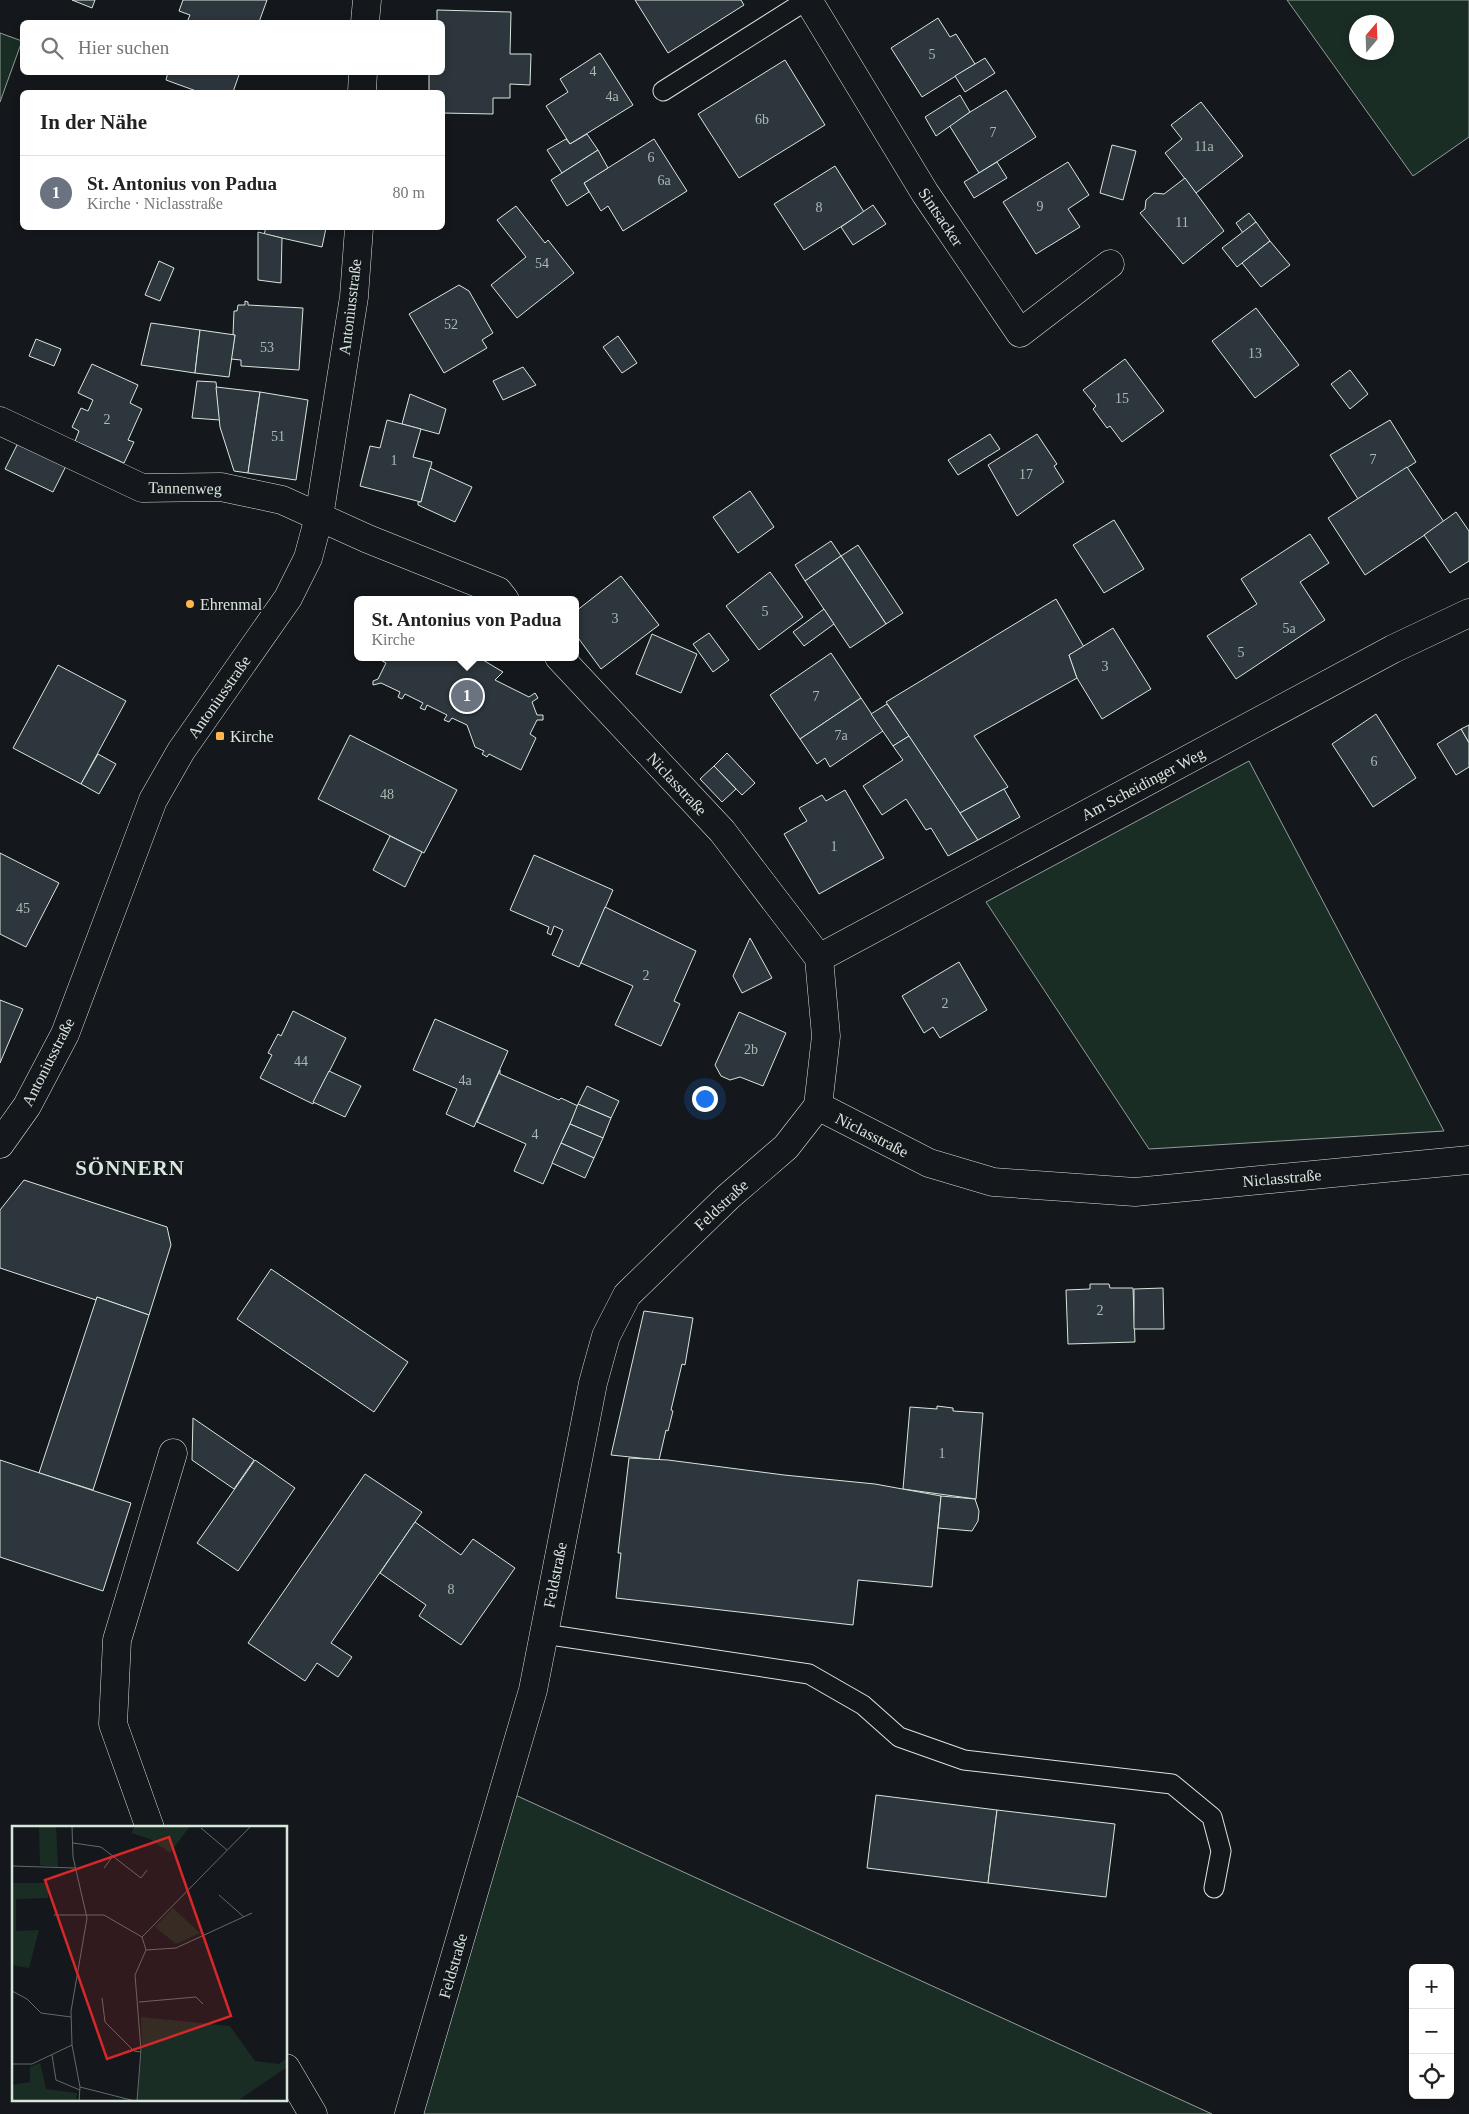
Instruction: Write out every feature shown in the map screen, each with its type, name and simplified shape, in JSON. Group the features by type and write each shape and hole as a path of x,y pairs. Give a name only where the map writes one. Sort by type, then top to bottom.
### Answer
{"street":[{"path":"366,0 366,20"},
{"name":"Sintsacker","path":"808,0 925,193 1020,333 1110,264"},
{"path":"362,90 363,75"},
{"name":"Antoniusstraße","path":"0,1144 27,1106 66,1034 153,800 181,751 288,598 308,558 319,517 354,297 359,230"},
{"name":"Tannenweg","path":"0,421 142,488 221,487 282,500 319,517"},
{"path":"319,517 498,591 502,596"},
{"name":"Am Scheidinger Weg","path":"819,958 1384,654 1469,613"},
{"name":"Niclasstraße","path":"563,661 722,831 819,958 826,1036 818,1106 929,1163 993,1182 1135,1192 1469,1160"},
{"name":"Feldstraße","path":"409,2114 533,1690 593,1383 606,1336 627,1295 728,1197 786,1147 818,1106"},
{"path":"149,1826 113,1724 117,1640 173,1453"},
{"path":"288,2072 312,2114"}],"lane":[{"path":"663,91 808,0"},
{"path":"544,1634 809,1674 862,1705 899,1737 964,1760 1172,1784 1212,1817 1221,1850 1214,1888"}],"green space":[{"path":"1287,0 1469,0 1469,137 1413,176"},
{"path":"0,33 20,40 20,47 0,102"},
{"path":"1249,761 1444,1131 1149,1149 986,902"},
{"path":"513,1794 1212,2114 417,2114"}],"building":[{"path":"72,0 95,0 92,8"},
{"path":"183,0 267,0 260,20 188,20 190,15 179,11"},
{"path":"635,0 741,0 744,5 668,53"},
{"path":"437,10 511,12 510,54 531,54 530,85 510,84 510,98 493,98 493,114 445,113 445,90 429,90 429,75 445,75 445,20 437,20"},
{"path":"938,18 950,37 956,34 975,64 922,97 891,48"},
{"path":"600,53 633,105 570,144 546,106 568,92 560,79"},
{"path":"985,58 995,73 965,92 955,76"},
{"path":"785,60 825,125 739,178 698,114"},
{"path":"167,75 239,75 234,90 194,90 166,80"},
{"path":"1006,90 1036,137 979,173 949,125"},
{"path":"960,95 970,112 936,136 925,117"},
{"path":"1201,102 1243,156 1196,193 1165,153 1182,139 1171,125"},
{"path":"587,134 598,150 562,173 547,150 566,139 570,144"},
{"path":"654,139 687,191 623,231 608,206 601,211 584,183"},
{"path":"1112,145 1136,151 1123,200 1100,193"},
{"path":"598,150 608,168 584,183 589,192 567,206 551,180"},
{"path":"997,162 1007,178 974,198 964,182"},
{"path":"1068,162 1089,195 1068,209 1080,227 1036,254 1003,202"},
{"path":"835,166 864,212 804,250 774,204"},
{"path":"1185,178 1224,231 1183,264 1140,213 1145,209 1146,200 1154,193 1164,194"},
{"path":"873,205 886,224 853,245 841,227"},
{"path":"516,206 545,243 548,240 574,273 517,318 491,285 526,257 497,220"},
{"path":"1249,213 1256,222 1243,233 1236,223"},
{"path":"1256,222 1270,241 1237,267 1222,248"},
{"path":"265,230 326,230 322,247 264,234"},
{"path":"258,232 282,238 281,283 258,280"},
{"path":"1270,241 1290,265 1261,287 1242,263"},
{"path":"159,261 174,268 160,301 145,295"},
{"path":"459,285 469,291 493,333 482,340 487,348 444,373 409,314"},
{"path":"245,301 248,302 248,305 303,308 299,370 241,366 241,360 231,359 235,335 233,335 234,311 237,311 238,305 245,305"},
{"path":"1256,308 1299,365 1255,398 1212,341"},
{"path":"151,323 200,330 195,373 141,365"},
{"path":"200,330 235,335 229,377 195,373"},
{"path":"618,336 637,363 622,373 603,347"},
{"path":"36,339 61,349 54,366 29,356"},
{"path":"1125,359 1164,411 1122,442 1110,426 1107,428 1093,409 1096,406 1083,390"},
{"path":"92,364 138,385 130,403 142,409 128,440 134,442 124,463 75,441 79,431 72,427 81,408 88,411 93,400 78,393"},
{"path":"523,367 536,385 503,400 493,381"},
{"path":"1350,370 1368,394 1350,409 1331,384"},
{"path":"197,381 216,382 220,420 192,418"},
{"path":"216,387 260,392 248,473 234,471 220,427"},
{"path":"260,392 308,400 296,480 248,473"},
{"path":"410,394 446,409 439,434 402,424"},
{"path":"387,420 421,429 413,457 432,462 421,502 360,486 370,446 380,448"},
{"path":"1390,420 1416,462 1358,499 1330,455"},
{"path":"990,434 1000,449 958,475 948,460"},
{"path":"1037,434 1057,464 1054,466 1064,482 1017,516 988,465"},
{"path":"20,439 68,462 53,492 5,469"},
{"path":"1407,467 1444,522 1365,575 1328,518"},
{"path":"430,468 472,487 455,522 418,505 418,502 421,502"},
{"path":"750,491 774,527 738,553 713,517"},
{"path":"1456,512 1469,531 1469,561 1450,573 1424,535"},
{"path":"1114,520 1144,569 1104,593 1073,545"},
{"path":"1310,534 1329,563 1300,582 1325,620 1236,679 1207,636 1257,604 1241,579"},
{"path":"831,541 841,556 805,581 795,565"},
{"path":"858,545 903,613 886,624 841,556"},
{"path":"841,556 886,624 850,648 805,581"},
{"path":"770,572 803,617 759,650 726,606"},
{"path":"621,576 659,625 601,669 579,639 579,609"},
{"path":"1056,599 1084,647 1069,655 1077,678 974,736 1008,787 960,813 886,702"},
{"path":"824,609 834,624 804,646 793,632"},
{"path":"1113,628 1151,689 1102,719 1077,678 1069,655"},
{"path":"709,633 729,660 713,672 693,644"},
{"path":"652,634 697,654 681,693 636,674"},
{"path":"831,653 861,698 800,739 770,695"},
{"path":"382,661 485,661 503,672 495,680 529,697 535,693 538,698 532,702 537,715 543,715 543,720 537,720 530,734 536,738 521,770 489,754 487,757 482,754 484,751 475,747 467,725 452,718 449,722 444,720 447,715 427,705 425,710 420,708 423,703 405,694 402,699 398,697 400,692 381,683 373,685 373,681 378,679 386,663"},
{"path":"58,665 126,701 81,784 13,748"},
{"path":"861,698 883,731 830,767 825,758 817,764 800,739"},
{"path":"887,704 909,736 893,746 871,714"},
{"path":"1376,714 1416,778 1373,807 1332,744"},
{"path":"1469,725 1469,743 1461,729"},
{"path":"1461,729 1469,743 1469,767 1456,775 1437,744"},
{"path":"350,735 457,790 424,853 318,799"},
{"path":"909,736 978,840 948,856 931,828 926,830 906,799 882,815 863,786 903,760 893,746"},
{"path":"727,753 755,783 742,795 714,766"},
{"path":"98,754 116,764 99,794 81,784"},
{"path":"714,766 736,789 722,802 700,779"},
{"path":"1004,789 1020,817 978,840 960,813"},
{"path":"845,790 884,858 819,894 784,834 807,821 799,808 822,795 826,801"},
{"path":"390,836 422,852 405,887 373,870"},
{"path":"0,853 59,883 26,947 0,934"},
{"path":"534,855 613,890 579,967 552,955 563,930 554,926 551,935 547,933 549,927 510,910"},
{"path":"605,907 696,951 674,1001 680,1004 661,1046 615,1025 633,986 581,963"},
{"path":"750,938 772,978 742,993 733,976"},
{"path":"959,962 987,1010 940,1038 933,1027 924,1033 902,996"},
{"path":"0,1000 23,1009 0,1063"},
{"path":"293,1011 346,1038 313,1104 260,1078 272,1055 268,1053 278,1034 281,1036"},
{"path":"739,1012 786,1033 763,1086 740,1077 730,1080 721,1076 715,1065"},
{"path":"435,1019 508,1051 474,1127 446,1114 457,1089 413,1070"},
{"path":"500,1070 500,1074 559,1100 561,1098 578,1106 543,1184 514,1171 526,1144 477,1122"},
{"path":"329,1071 361,1086 345,1117 313,1102"},
{"path":"587,1086 619,1101 611,1118 578,1104"},
{"path":"578,1104 611,1118 603,1138 570,1124"},
{"path":"570,1124 603,1138 594,1158 561,1143"},
{"path":"561,1143 594,1158 585,1178 552,1163"},
{"path":"24,1180 167,1227 171,1245 149,1315 97,1297 96,1300 0,1268 0,1210"},
{"path":"271,1269 408,1362 374,1412 237,1319"},
{"path":"1090,1284 1109,1284 1110,1288 1133,1288 1135,1342 1068,1344 1066,1290 1090,1289"},
{"path":"1163,1288 1164,1329 1134,1329 1134,1289"},
{"path":"97,1297 149,1315 93,1490 39,1473"},
{"path":"644,1311 693,1318 685,1365 682,1364 671,1410 673,1411 668,1431 666,1430 659,1460 611,1455"},
{"path":"937,1406 953,1408 953,1411 983,1413 976,1499 903,1489 910,1407 937,1409"},
{"path":"193,1418 254,1460 234,1489 192,1460"},
{"path":"629,1458 668,1460 784,1475 875,1484 941,1496 932,1587 858,1580 853,1625 616,1598 621,1553 618,1553"},
{"path":"0,1460 131,1503 103,1591 0,1557"},
{"path":"255,1460 295,1488 238,1571 197,1543"},
{"path":"365,1474 422,1512 331,1643 352,1657 338,1677 317,1663 305,1681 248,1643"},
{"path":"941,1496 975,1499 979,1511 978,1521 972,1531 938,1528"},
{"path":"415,1522 461,1555 473,1539 515,1568 461,1645 419,1616 426,1605 380,1573"},
{"path":"876,1795 997,1810 988,1883 867,1868"},
{"path":"997,1810 1115,1824 1106,1897 988,1883"}],"place":[{"name":"Ehrenmal","path":"190,604"},
{"name":"St. Antonius von Padua","path":"467,696"},
{"name":"Kirche","path":"220,736"}],"district":[{"name":"SÖNNERN","path":"130,1168"}]}
